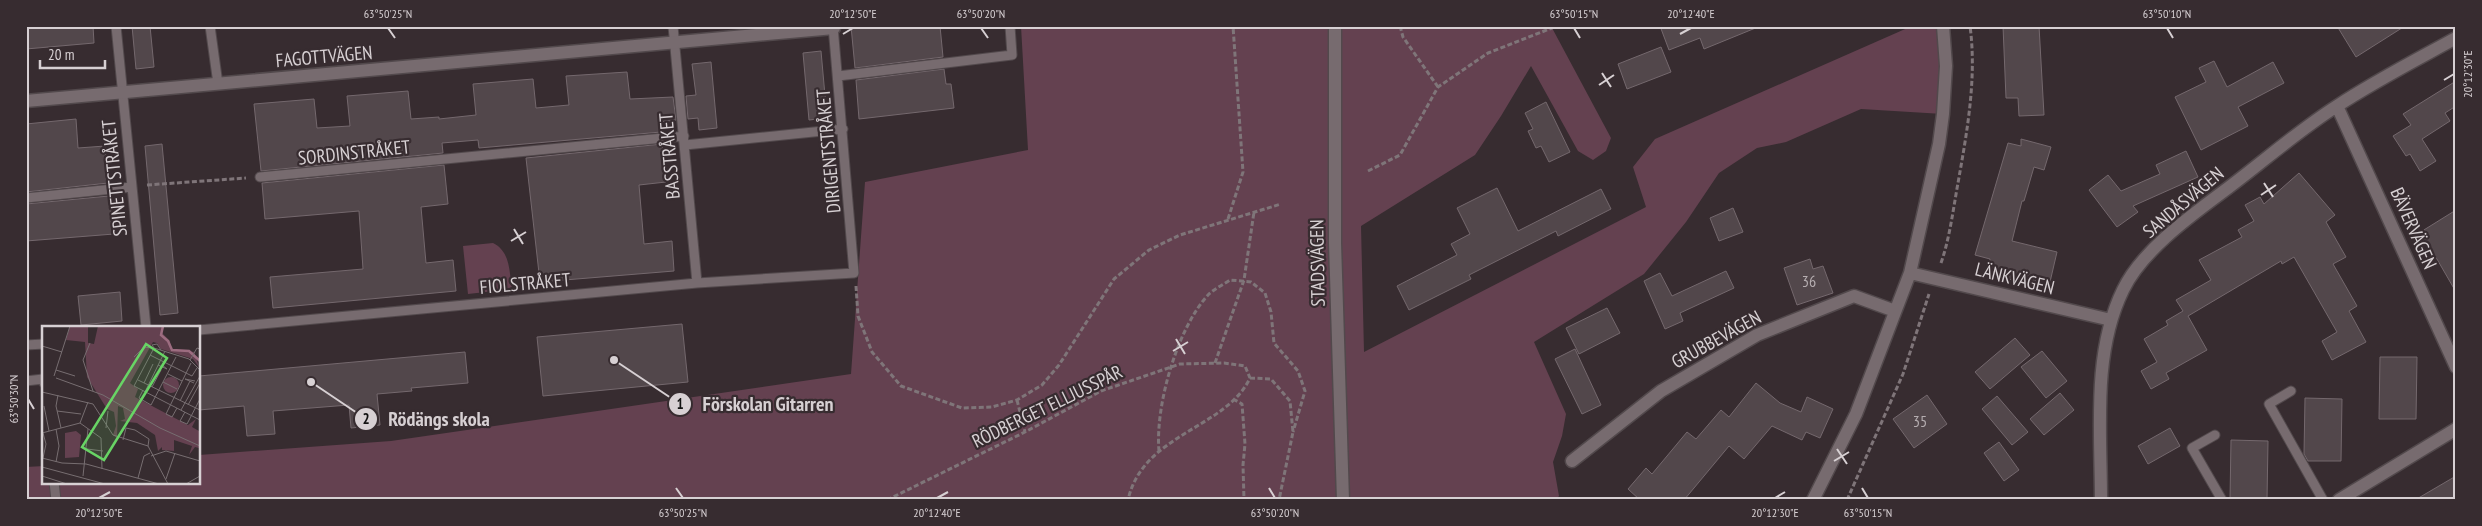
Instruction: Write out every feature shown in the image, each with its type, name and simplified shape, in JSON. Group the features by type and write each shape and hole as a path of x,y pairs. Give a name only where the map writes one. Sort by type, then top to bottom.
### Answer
{"street":[{"name":"STADSVÄGEN","path":"1335,26 1335,243 1343,500"},
{"path":"1813,500 1856,414 1910,273 1939,144 1946,66 1943,26"},
{"name":"FAGOTTVÄGEN","path":"26,102 834,27"},
{"name":"SANDÅSVÄGEN","path":"2101,500 2102,395 2104,360 2111,320 2123,289 2143,262 2170,234 2337,106 2456,38"},
{"name":"BÄVERVÄGEN","path":"2337,106 2456,367"},
{"name":"LÄNKVÄGEN","path":"1910,273 2111,320"},
{"name":"GRUBBEVÄGEN","path":"1572,461 1661,391 1757,335 1854,296 1895,311"},
{"path":"2339,500 2456,429"}],"lane":[{"name":"SPINETTSTRÅKET","path":"116,26 146,326"},
{"path":"210,26 218,84"},
{"name":"BASSTRÅKET","path":"674,26 697,283"},
{"path":"838,76 1012,56 1010,26"},
{"name":"DIRIGENTSTRÅKET","path":"834,27 854,273"},
{"name":"SORDINSTRÅKET","path":"260,177 843,129"},
{"path":"26,198 132,187"},
{"name":"FIOLSTRÅKET","path":"200,330 697,283 854,273"},
{"path":"26,345 42,344"},
{"path":"26,380 42,379"},
{"path":"2291,392 2269,404 2324,500"},
{"path":"2215,436 2192,448 2222,500"},
{"path":"54,484 56,500"}],"path":[{"path":"1228,220 1244,172 1233,26"},
{"path":"1400,26 1403,37 1438,87"},
{"path":"1368,171 1400,155 1438,87 1488,54 1557,26"},
{"path":"132,187 260,177"},
{"path":"854,273 858,316 872,352 901,386 962,408 992,407 1017,400 1042,385 1059,365 1114,279 1149,250 1180,235 1281,204"},
{"path":"1215,363 1244,280 1254,212"},
{"path":"1159,452 1157,433 1160,414 1178,348 1193,318 1209,294 1230,280 1244,280 1265,293 1271,312 1274,343 1298,371 1305,391 1293,432 1279,500"},
{"name":"RÖDBERGET ELLJUSSPÅR","path":"887,500 1025,432 1101,391 1173,366 1215,363 1245,366 1250,378"},
{"path":"1128,500 1137,474 1159,452 1244,390 1250,378 1271,379 1290,401 1293,432"},
{"path":"1232,399 1242,404 1245,420 1244,500"},
{"path":"1017,400 1025,432"}],"shaded area":[{"path":"1021,26 1551,26 1611,138 1606,151 1593,160 1578,151 1531,66 1475,155 1361,226 1364,352 1646,207 1633,167 1655,139 1912,26 1943,26 1943,114 1861,109 1786,142 1757,148 1719,173 1686,222 1644,274 1534,342 1566,414 1562,436 1553,462 1559,496 1556,500 26,500 26,467 42,466 42,484 200,484 200,455 391,441 851,374 865,182 1028,150"},
{"path":"493,243 499,247 506,257 512,289 468,294 463,246"}],"building":[{"path":"26,26 93,26 94,43 26,49"},
{"path":"132,26 150,26 154,67 136,69"},
{"path":"851,26 940,26 943,57 855,68"},
{"path":"1660,26 1758,27 1704,49 1700,38 1669,50"},
{"path":"2003,26 2039,26 2044,115 2019,116 2018,98 2006,98"},
{"path":"2337,26 2405,26 2356,57"},
{"path":"1661,47 1671,72 1627,89 1618,64"},
{"path":"821,51 827,118 809,120 803,53"},
{"path":"2214,61 2227,87 2273,62 2284,83 2238,107 2248,126 2201,150 2175,97 2206,82 2199,68"},
{"path":"711,62 717,128 699,130 698,118 688,119 686,96 696,95 692,64"},
{"path":"944,69 946,84 951,84 954,108 859,119 856,80"},
{"path":"627,72 630,99 673,97 676,120 660,122 661,132 479,148 478,140 442,143 443,153 261,171 254,104 314,99 317,128 350,126 347,96 408,91 411,119 439,117 439,119 476,115 473,84 533,79 536,108 569,105 566,76"},
{"path":"2456,81 2456,106 2445,113 2450,121 2422,139 2436,161 2420,171 2410,154 2406,156 2393,136 2411,125 2403,114"},
{"path":"1546,102 1570,152 1549,162 1541,146 1536,148 1528,131 1533,129 1525,113"},
{"path":"76,119 78,148 105,146 108,183 26,192 26,124"},
{"path":"2021,139 2051,147 2044,170 2034,167 2024,201 2022,201 2012,241 2057,252 2050,282 2036,279 2034,285 1987,274 1990,259 1975,255 2008,143 2021,146"},
{"path":"162,144 178,313 160,315 145,146"},
{"path":"662,144 666,182 639,185 644,244 672,241 674,271 540,282 526,158"},
{"path":"2186,151 2198,177 2133,206 2138,212 2117,227 2089,190 2108,175 2121,191 2160,174 2156,165"},
{"path":"444,165 448,204 421,207 426,263 453,260 456,291 273,308 270,277 363,269 359,211 265,219 262,183"},
{"path":"2299,173 2335,215 2326,222 2346,257 2333,264 2357,306 2349,311 2366,342 2332,360 2322,341 2337,332 2294,257 2282,264 2281,261 2188,316 2207,350 2166,373 2169,379 2151,389 2141,371 2157,362 2144,339 2168,325 2166,321 2183,311 2176,300 2211,280 2199,260 2242,237 2238,230 2254,221 2245,205 2260,197 2264,204"},
{"path":"1497,188 1518,231 1601,189 1611,209 1558,236 1556,231 1469,275 1471,279 1409,310 1397,286 1457,255 1451,244 1470,234 1457,208"},
{"path":"109,196 114,234 26,241 26,204"},
{"path":"1733,208 1743,232 1719,241 1710,218"},
{"path":"2456,210 2456,292 2434,254 2432,255 2419,233"},
{"path":"1810,259 1813,269 1823,266 1833,293 1797,305 1784,268"},
{"path":"1726,271 1734,288 1680,313 1683,321 1665,329 1644,281 1660,273 1672,296"},
{"path":"120,292 122,321 81,325 78,296"},
{"path":"1607,308 1620,333 1579,354 1566,328"},
{"path":"682,324 688,382 543,396 537,337"},
{"path":"2015,338 2030,355 1990,389 1975,372"},
{"path":"1575,349 1601,405 1582,414 1555,359"},
{"path":"2042,351 2067,381 2046,398 2021,367"},
{"path":"465,352 468,383 411,388 412,391 377,394 380,425 351,428 349,405 273,411 275,434 247,436 244,406 200,410 200,376"},
{"path":"2380,357 2417,357 2416,419 2379,419"},
{"path":"1756,383 1780,403 1801,412 1807,397 1833,409 1820,438 1806,432 1802,440 1772,426 1744,459 1729,446 1684,500 1640,500 1628,489 1646,468 1652,474 1687,432 1696,439 1721,410 1729,417"},
{"path":"2060,393 2074,410 2044,435 2030,419"},
{"path":"1927,395 1947,424 1914,448 1893,419"},
{"path":"1997,396 2028,432 2012,445 1982,409"},
{"path":"2305,398 2342,399 2341,461 2308,461 2304,454"},
{"path":"2170,428 2180,446 2148,464 2138,446"},
{"path":"2231,440 2268,441 2267,500 2230,500"},
{"path":"1999,442 2019,470 2004,481 1984,453"},
{"path":"2456,476 2456,500 2415,500"}],"place":[{"name":"Förskolan Gitarren","path":"614,360"},
{"name":"Rödängs skola","path":"311,382"}]}
